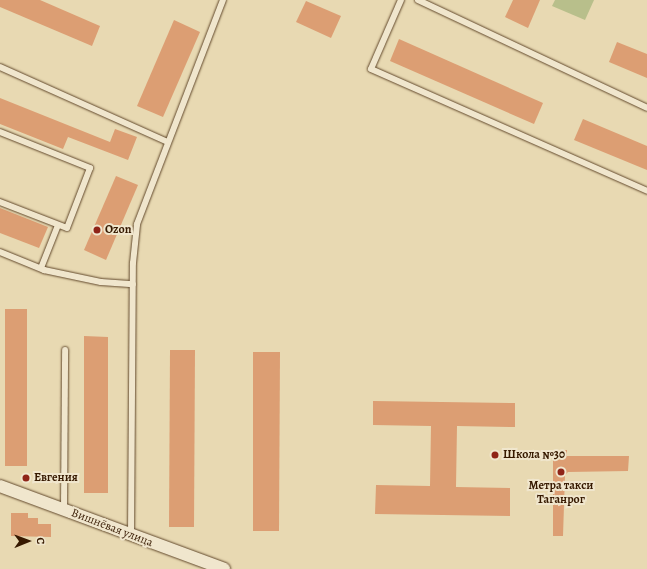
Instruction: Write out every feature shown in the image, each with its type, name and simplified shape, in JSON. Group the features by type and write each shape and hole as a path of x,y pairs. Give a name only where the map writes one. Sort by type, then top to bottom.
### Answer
{"street":[{"name":"Вишнёвая улица","path":"0,486 224,569"}],"lane":[{"path":"131,535 133,284 137,224 223,0"},
{"path":"401,0 371,69 647,190"},
{"path":"418,0 647,108"},
{"path":"0,68 168,142"},
{"path":"0,132 90,168 66,228 0,202"},
{"path":"41,268 58,225"},
{"path":"0,252 41,268 101,282 133,284"},
{"path":"64,510 65,350"}],"green space":[{"path":"555,0 594,0 585,20 552,6"}],"building":[{"path":"0,0 40,0 100,26 92,46 0,7"},
{"path":"513,0 540,0 528,28 505,17"},
{"path":"306,1 341,16 331,38 296,22"},
{"path":"174,20 200,32 163,117 137,106"},
{"path":"399,39 543,103 534,124 390,61"},
{"path":"617,42 647,54 647,78 609,62"},
{"path":"0,98 110,142 115,129 137,137 128,160 68,137 63,149 0,124"},
{"path":"583,119 647,146 647,170 574,140"},
{"path":"116,176 138,185 106,260 84,250"},
{"path":"0,208 48,227 39,248 0,233"},
{"path":"5,309 27,309 27,466 5,466"},
{"path":"84,336 108,337 108,493 84,493"},
{"path":"170,350 195,350 194,527 169,527"},
{"path":"253,352 280,352 279,531 253,531"},
{"path":"373,401 515,403 515,427 457,426 456,487 510,488 510,516 375,514 376,485 430,486 431,426 373,425"},
{"path":"553,450 567,450 567,456 629,456 628,471 568,472 565,475 563,536 553,536"},
{"path":"11,513 28,513 28,518 38,518 38,524 51,524 51,537 11,536"}],"place":[{"name":"Ozon","path":"97,230"},
{"name":"Школа №30","path":"495,455"},
{"name":"Метра такси Таганрог","path":"561,472"},
{"name":"Евгения","path":"26,478"}]}
